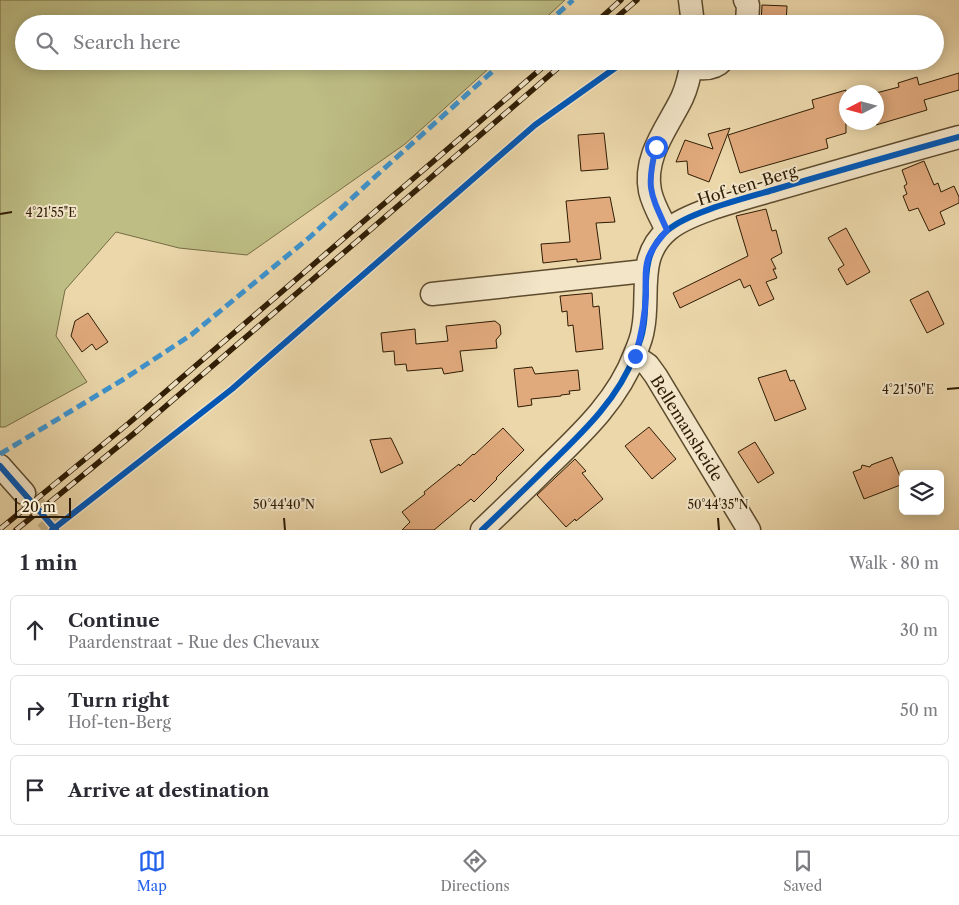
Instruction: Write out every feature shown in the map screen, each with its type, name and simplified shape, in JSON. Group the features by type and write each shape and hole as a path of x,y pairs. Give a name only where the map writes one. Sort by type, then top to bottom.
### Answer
{"street":[{"path":"690,0 692,15"},
{"path":"745,0 748,5 747,15"},
{"path":"667,230 651,192 650,169 662,132 683,95 690,70"},
{"name":"Hof-ten-Berg","path":"482,530 571,444 603,410 621,384 635,356 643,329 648,259 652,248 667,230 683,220 745,198 959,137"},
{"path":"432,294 646,271"},
{"name":"Bellemansheide","path":"635,356 648,365 656,376 749,530"},
{"path":"0,466 24,493"}],"green space":[{"path":"0,0 565,0 549,15 15,15 15,70 487,70 405,144 247,255 179,248 116,232 65,290 56,336 87,382 5,427 0,427"}],"building":[{"path":"762,5 787,6 786,15 761,15"},
{"path":"959,73 959,90 924,100 927,110 884,123 884,91 899,87 898,83 917,77 919,85"},
{"path":"839,92 839,130 846,130 846,133 826,139 828,148 740,173 728,135 814,108 812,100"},
{"path":"730,128 709,182 688,174 687,161 676,162 685,140 713,149 708,134"},
{"path":"604,133 608,169 581,171 578,135"},
{"path":"924,161 934,185 938,183 941,192 954,186 959,197 959,203 940,212 945,224 929,231 918,208 909,211 903,196 907,194 904,186 907,184 902,170"},
{"path":"610,197 615,222 596,223 601,259 577,262 577,259 543,263 541,244 570,242 566,201"},
{"path":"766,209 772,231 776,230 782,253 771,259 776,269 773,269 777,278 766,282 774,299 759,306 750,285 744,288 740,279 680,308 673,293 748,256 736,216"},
{"path":"846,228 870,272 847,285 838,269 844,265 828,238"},
{"path":"928,291 944,324 927,333 910,300"},
{"path":"592,293 593,307 599,306 603,349 576,352 573,325 568,326 567,311 562,312 560,296"},
{"path":"88,313 108,342 96,350 92,344 82,352 71,336 75,321"},
{"path":"495,321 500,325 501,334 496,340 497,348 460,351 463,371 444,374 442,368 407,371 406,364 395,365 394,351 383,352 381,333 415,329 416,344 448,341 446,326"},
{"path":"532,367 535,374 578,370 580,390 569,391 570,394 561,396 531,399 532,405 518,407 514,369"},
{"path":"786,370 790,381 794,380 806,409 775,421 758,378"},
{"path":"649,427 676,459 652,479 625,446"},
{"path":"503,428 524,450 497,479 474,502 471,499 434,530 402,530 410,522 402,512 459,464 460,466 474,455"},
{"path":"391,438 403,463 381,473 370,440"},
{"path":"755,442 774,473 758,483 738,452"},
{"path":"892,457 899,474 899,486 864,499 853,472 861,469 862,465 870,467"},
{"path":"575,459 586,471 582,473 603,499 566,527 537,495"}],"tunnel":[{"path":"24,493 56,530"}],"railway":[{"path":"604,15 621,0"},
{"path":"620,15 637,0"},
{"path":"0,529 129,423 540,70"},
{"path":"16,530 137,431 556,70"}],"marked path":[{"path":"556,15 573,0"},
{"path":"0,454 124,379 191,335 310,237 494,70"}],"cycle path":[{"path":"52,530 232,389 535,125 612,70"},
{"path":"482,530 585,429 619,386 628,371 642,335 648,264 658,240 668,230 689,217 718,206 959,137"},
{"path":"0,466 56,530"}],"route":[{"path":"635,356 643,329 648,259 652,248 667,230 654,202 649,183 650,169 656,147"}]}
